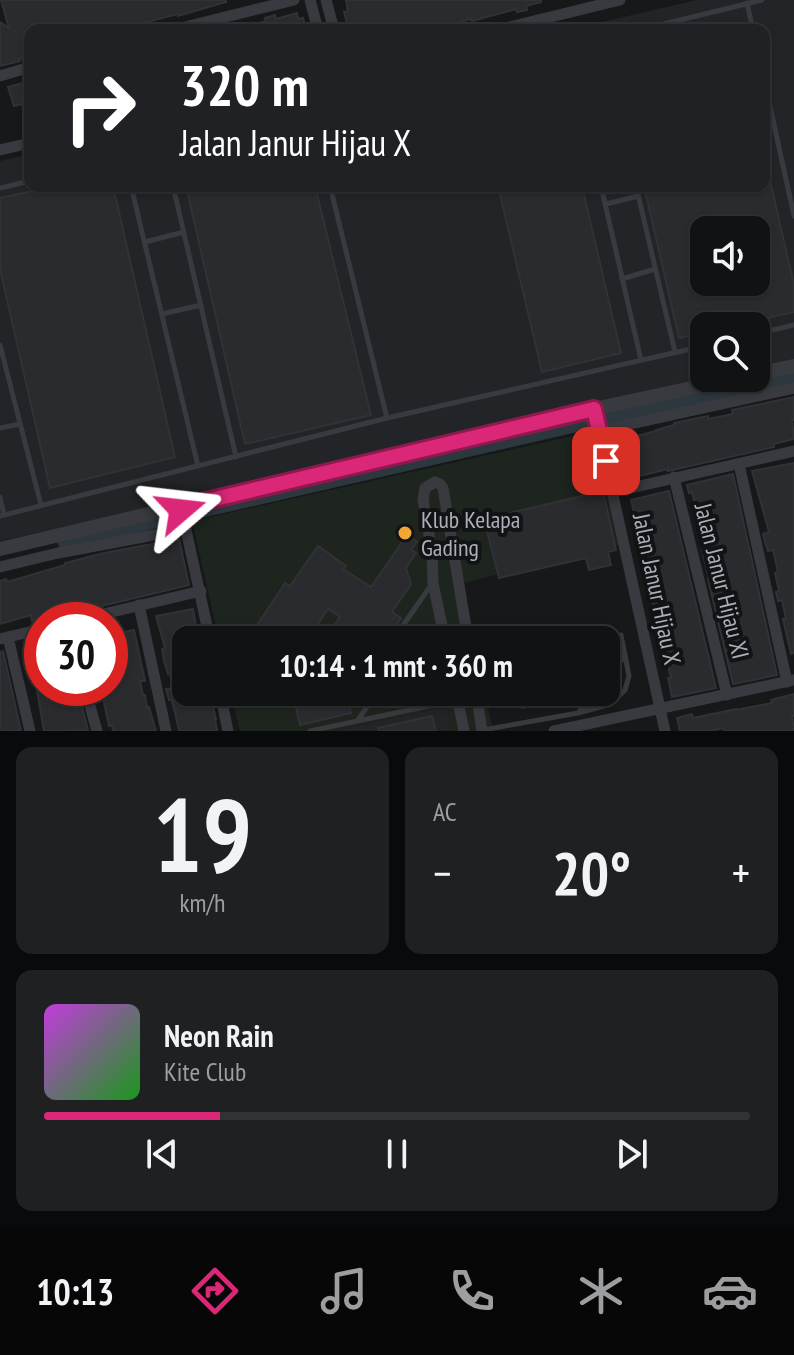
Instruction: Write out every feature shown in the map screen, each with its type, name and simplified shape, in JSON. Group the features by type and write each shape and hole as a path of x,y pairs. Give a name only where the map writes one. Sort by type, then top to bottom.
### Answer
{"street":[{"path":"197,24 294,0"},
{"path":"310,0 316,24"},
{"path":"326,0 332,24"},
{"path":"522,24 620,0"},
{"path":"0,76 24,69"},
{"path":"0,150 24,144"},
{"path":"770,371 794,366"},
{"path":"0,549 181,508 597,422 794,388"},
{"path":"597,422 693,392"},
{"name":"Jalan Janur Hijau X","path":"597,422 665,731"},
{"path":"613,492 794,451"},
{"path":"554,731 790,681 739,464"},
{"name":"Jalan Janur Hijau XI","path":"674,477 727,695"},
{"path":"442,626 433,583 432,553 423,499 425,488 435,482 443,488 466,626"},
{"path":"181,508 207,626"},
{"path":"0,567 185,526"},
{"path":"432,553 444,548 455,552"},
{"path":"128,608 201,591"},
{"path":"139,605 166,731"},
{"path":"24,633 4,638 30,731"},
{"path":"90,706 97,731"},
{"path":"223,706 228,731"},
{"path":"478,706 482,730"},
{"path":"459,707 464,731"}],"lane":[{"path":"663,24 762,0"},
{"path":"747,3 752,24"},
{"path":"770,106 794,216"},
{"path":"0,188 24,182"},
{"path":"132,192 198,466"},
{"path":"174,192 236,457"},
{"path":"331,192 387,418"},
{"path":"603,192 641,360"},
{"path":"637,192 675,352"},
{"path":"606,204 638,196"},
{"path":"145,242 184,232"},
{"path":"622,279 655,269"},
{"path":"162,314 201,305"},
{"path":"770,331 794,325"},
{"path":"0,349 41,505"},
{"path":"0,497 2,515 387,418 690,349"},
{"path":"0,428 20,424"},
{"path":"403,626 433,583"},
{"path":"482,730 578,713 614,701 625,690 629,676 621,635"},
{"path":"620,662 625,656"},
{"path":"357,721 367,706"},
{"path":"310,731 429,706"},
{"path":"455,706 459,707"},
{"path":"578,713 584,706"}],"shaded area":[{"path":"697,0 794,0 794,361 770,367 770,312 690,312 690,385 0,541 0,161 24,155 24,192 770,192 770,24 593,24"},
{"name":"Klub Kelapa Gading","path":"595,431 619,545 463,583 472,626 216,626 192,521"},
{"path":"234,706 488,706 493,731 451,731 446,707 334,731 240,731"},
{"path":"447,706 451,731 334,731"}],"building":[{"path":"1,0 226,0 178,16 139,24 24,24 24,58 0,66 0,22 9,28"},
{"path":"346,0 541,0 526,6 527,10 517,12 516,9 453,24 347,24 344,12 348,11"},
{"path":"297,13 298,19 303,18 304,24 255,24 275,15 276,19"},
{"path":"24,83 24,112 22,104 14,106 8,87"},
{"path":"770,180 794,285 794,312 770,317 770,312 690,312 690,335 679,338 645,192 770,192"},
{"path":"28,192 114,192 175,457 50,488 0,269 0,198"},
{"path":"187,192 316,192 371,415 245,444"},
{"path":"499,192 583,192 621,353 542,372"},
{"path":"794,397 794,439 774,444 774,447 627,479 618,441 674,423 733,414 732,410"},
{"path":"794,463 794,653 791,654 782,600 778,601 776,592 779,591 775,573 778,572 773,550 768,551 765,542 763,534 769,532 752,471"},
{"path":"733,474 777,675 733,684 708,579 696,509 687,485"},
{"path":"603,491 616,550 608,552 611,565 589,570 586,558 499,578 484,519"},
{"path":"669,491 716,688 672,697 668,678 671,678 631,500"},
{"path":"407,535 417,542 411,550 416,553 406,568 411,584 392,612 401,618 396,626 333,626 340,617 328,609 316,626 256,626 285,583 290,586 318,546 346,566 343,569 371,587"},
{"path":"179,539 189,585 118,602 24,602 24,617 0,624 0,581 6,579 7,582 104,553"},
{"path":"193,609 196,626 172,626 172,683 164,661 162,649 165,648 156,616"},
{"path":"134,630 145,681 140,681 143,695 156,731 113,731 112,725 109,726 105,706 128,706 128,631"},
{"path":"3,651 21,731 0,731 0,652"},
{"path":"172,688 172,702 169,700 166,689"},
{"path":"794,694 794,731 724,731 723,728 680,731 677,718 692,714 693,718 772,703 771,700"},
{"path":"40,706 82,706 88,730 44,731"},
{"path":"173,706 213,706 217,731 179,731"},
{"path":"296,706 349,706 351,713 300,725"},
{"path":"432,716 436,731 379,731 378,728"}],"waterway":[{"path":"604,418 794,376"},
{"path":"65,541 590,421"}],"place":[{"name":"Klub Kelapa Gading","path":"405,533"}],"route":[{"path":"181,510 181,507 594,409 606,461"}]}
